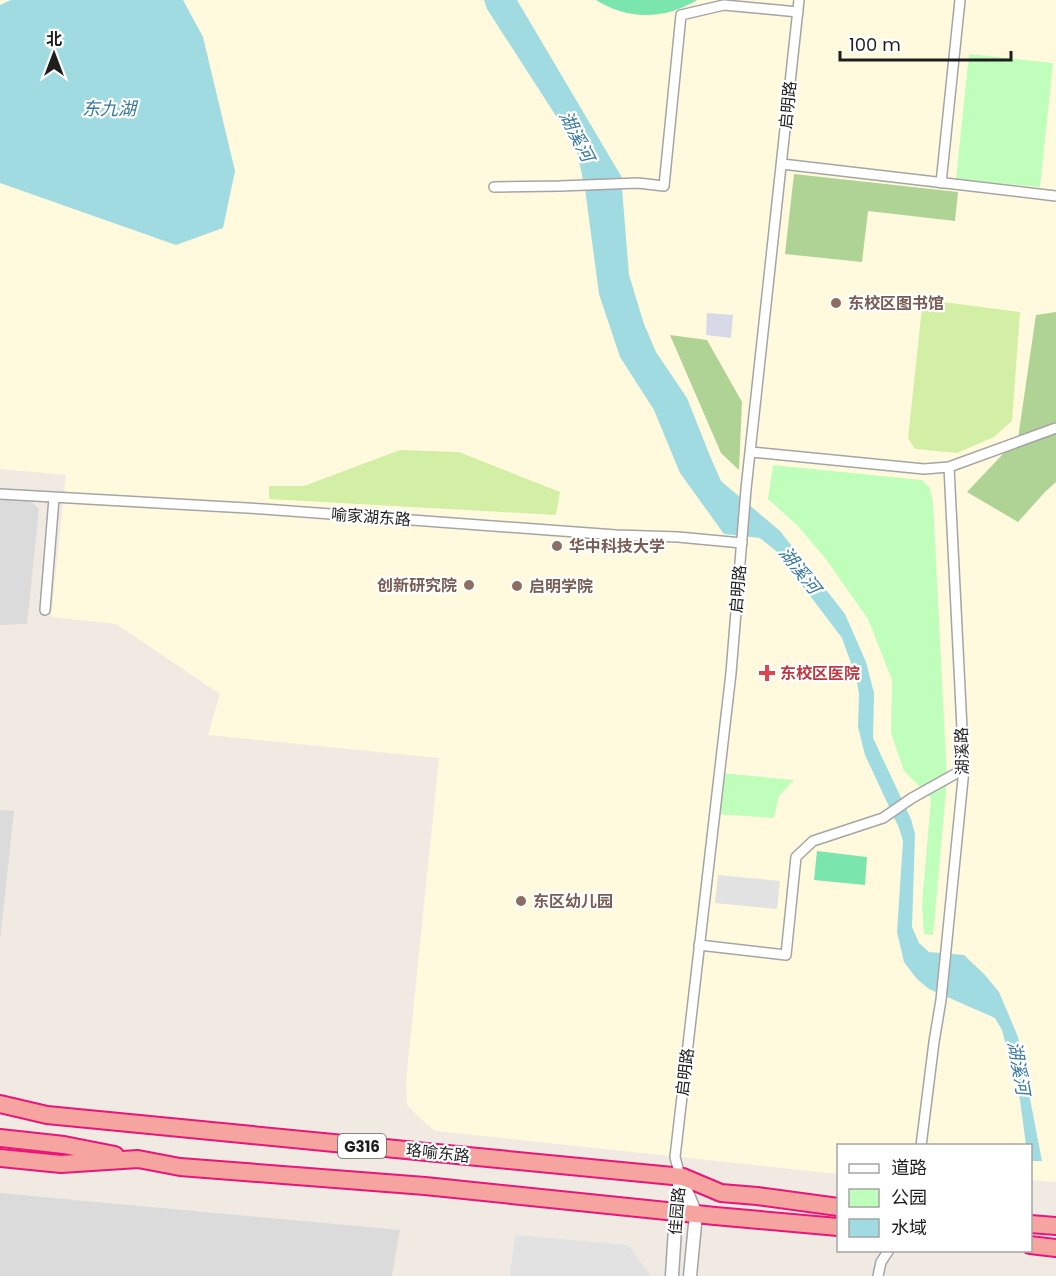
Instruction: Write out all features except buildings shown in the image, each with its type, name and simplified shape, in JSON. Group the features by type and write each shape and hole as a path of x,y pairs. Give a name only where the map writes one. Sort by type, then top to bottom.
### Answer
{"highway":[{"name":"珞喻东路","path":"0,1104 47,1115 680,1176 721,1193 837,1207"},
{"path":"0,1116 47,1115"},
{"path":"0,1138 64,1145 138,1159"},
{"name":"珞喻东路","path":"0,1158 60,1164 138,1159 180,1167 425,1186 837,1227"},
{"path":"1032,1224 1056,1226"},
{"path":"1032,1245 1056,1248"}],"street":[{"name":"启明路","path":"680,1176 675,1156 729,684 746,489 800,0"},
{"path":"940,183 960,0"},
{"path":"494,187 633,183 664,186 681,15 724,5 798,12"},
{"path":"782,164 1056,196"},
{"path":"751,452 913,468 949,467 1056,428"},
{"name":"湖溪路","path":"921,1144 941,1000 964,769 949,467"},
{"name":"喻家湖东路","path":"0,494 263,509 742,543"},
{"path":"45,610 54,498"},
{"path":"699,945 786,955 796,857 813,841 883,818 912,798 964,769"},
{"name":"佳园路","path":"672,1276 680,1176"},
{"name":"佳园路","path":"680,1176 696,1214 690,1276"},
{"path":"878,1276 880,1262 888,1252"}],"shaded area":[{"name":"华中科技大学","path":"0,0 1056,0 1056,1182 1032,1180 1032,1144 837,1144 837,1174 435,1131 407,1105 406,1081 439,758 208,735 220,694 116,624 51,617 66,475 0,469"},
{"path":"707,313 733,315 731,338 706,335"},
{"path":"0,497 29,499 39,509 27,624 0,625"},
{"path":"0,810 14,811 0,941"},
{"path":"718,875 780,881 777,909 715,903"},
{"path":"0,1193 400,1230 392,1276 0,1276"},
{"path":"515,1235 628,1245 651,1276 510,1276"}],"green space":[{"path":"596,0 697,0 672,11 646,15 621,11"},
{"path":"969,54 1053,63 1040,187 956,179"},
{"path":"794,174 958,192 955,221 868,211 862,262 785,254"},
{"path":"928,300 1020,312 1012,421 994,437 957,453 915,449 908,438 922,307"},
{"path":"1056,312 1056,482 1018,522 967,492 1018,438 1036,315"},
{"path":"670,335 707,340 742,402 739,470 721,453"},
{"path":"400,450 459,452 560,492 556,515 269,499 269,486 304,486"},
{"path":"773,465 922,480 930,488 933,502 947,780 933,935 924,934 922,905 931,798 904,771 891,733 892,680 868,619 825,558 798,526 768,499"},
{"path":"721,773 794,780 779,796 774,818 716,814"},
{"path":"817,851 867,857 865,885 814,880"}],"water":[{"name":"东九湖","path":"11,0 183,0 203,37 235,171 223,228 176,245 0,183 0,5"},
{"name":"湖溪河","path":"484,0 517,0 621,176 629,275 644,324 656,352 687,398 721,481 780,531 845,614 866,662 874,693 873,738 911,819 915,834 912,927 919,943 929,952 964,955 999,992 1018,1037 1042,1161 1032,1161 1032,1144 1026,1144 1020,1100 1002,1030 995,1018 929,989 917,979 904,962 897,932 903,841 865,755 858,727 859,694 856,677 842,638 776,551 760,538 724,534 680,473 654,410 620,357 599,294 585,189 576,147 487,9"}],"place":[{"name":"东校区图书馆","path":"836,303"},
{"name":"华中科技大学","path":"557,546"},
{"name":"创新研究院","path":"469,585"},
{"name":"启明学院","path":"517,586"},
{"name":"东校区医院","path":"767,673"},
{"name":"东区幼儿园","path":"521,901"}]}
